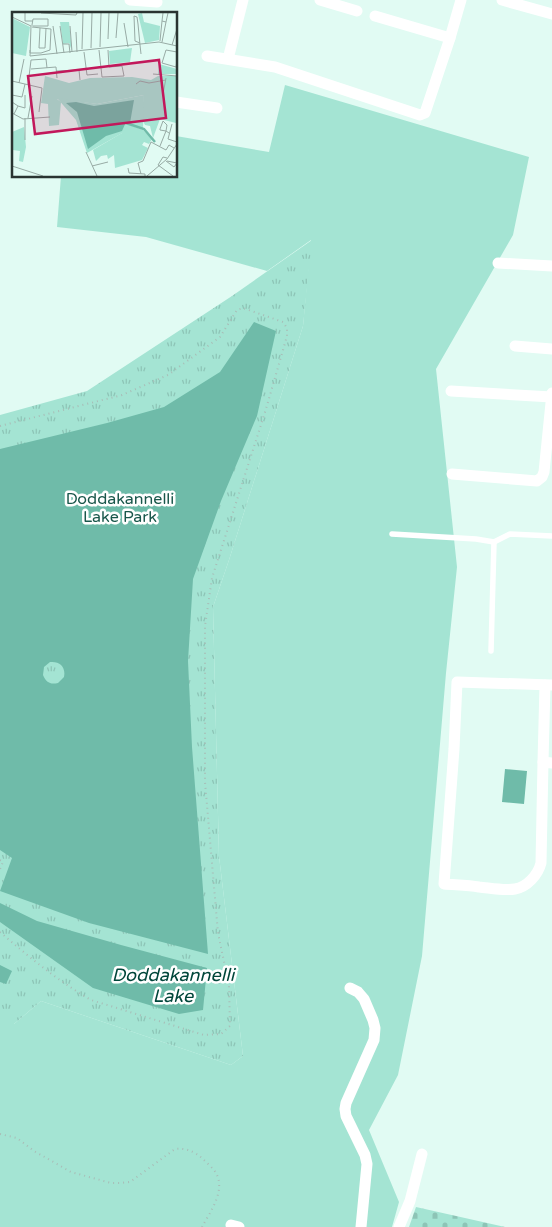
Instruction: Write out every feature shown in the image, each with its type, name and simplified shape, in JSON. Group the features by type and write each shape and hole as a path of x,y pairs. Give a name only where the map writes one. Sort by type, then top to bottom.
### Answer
{"street":[{"path":"130,0 157,5"},
{"path":"228,59 243,0"},
{"path":"320,0 358,11"},
{"path":"207,56 275,67 420,115 425,113 461,0"},
{"path":"502,0 552,14"},
{"path":"375,16 450,38"},
{"path":"178,102 217,108"},
{"path":"498,263 552,266"},
{"path":"515,346 552,349"},
{"path":"451,391 552,397"},
{"path":"452,474 537,481 542,477 552,392"},
{"path":"457,682 548,685 547,762 541,863 535,876 529,882 515,889 444,884 457,682"},
{"path":"350,988 358,992 364,999 375,1028 374,1040 344,1109 365,1155 367,1164 361,1227"},
{"path":"399,1227 410,1201 422,1154"}],"lane":[{"path":"392,534 476,538 494,542 510,534 552,536"},
{"path":"491,651 494,542"}],"path":[{"path":"0,426 122,395 168,375 220,337 236,310 243,308 283,322 287,328 287,336 266,409 212,578 206,626 205,782 218,933 228,986 230,1026 221,1034 204,1035 91,1000 76,992 35,962 0,932"},
{"path":"0,869 3,862 1,860"},
{"path":"0,1134 17,1138 34,1151 71,1172 111,1183 130,1182 175,1149 190,1150 212,1168 219,1182 219,1190 202,1227"}],"green space":[{"path":"285,85 529,157 513,235 436,369 457,567 422,956 398,1075 369,1130 399,1202 392,1227 0,1227 0,1024 14,1024 41,1001 231,1065 243,1056 219,856 213,607 303,326 311,240 267,271 146,237 57,227 61,178 178,178 178,136 269,152"},
{"name":"Doddakannelli Lake","path":"312,240 303,326 213,607 219,856 243,1056 231,1065 41,1001 14,1024 0,1024 0,415 87,391 232,296"},
{"path":"416,1207 505,1227 409,1227"}],"water":[{"name":"Doddakannelli Lake","path":"254,322 276,331 257,416 221,501 193,579 188,661 192,747 208,954 89,923 0,891 12,858 0,850 0,449 164,407 220,372","holes":["50,662 61,665 64,670 64,677 58,683 53,684 47,681 43,675 44,667"]},
{"path":"505,769 527,771 524,804 502,802"},
{"name":"Doddakannelli Lake","path":"0,903 37,921 207,968 203,1010 179,1014 93,988 0,922"},
{"path":"0,965 12,971 6,984 0,982"}],"park label":[{"name":"Doddakannelli Lake Park","path":"120,507"}]}
